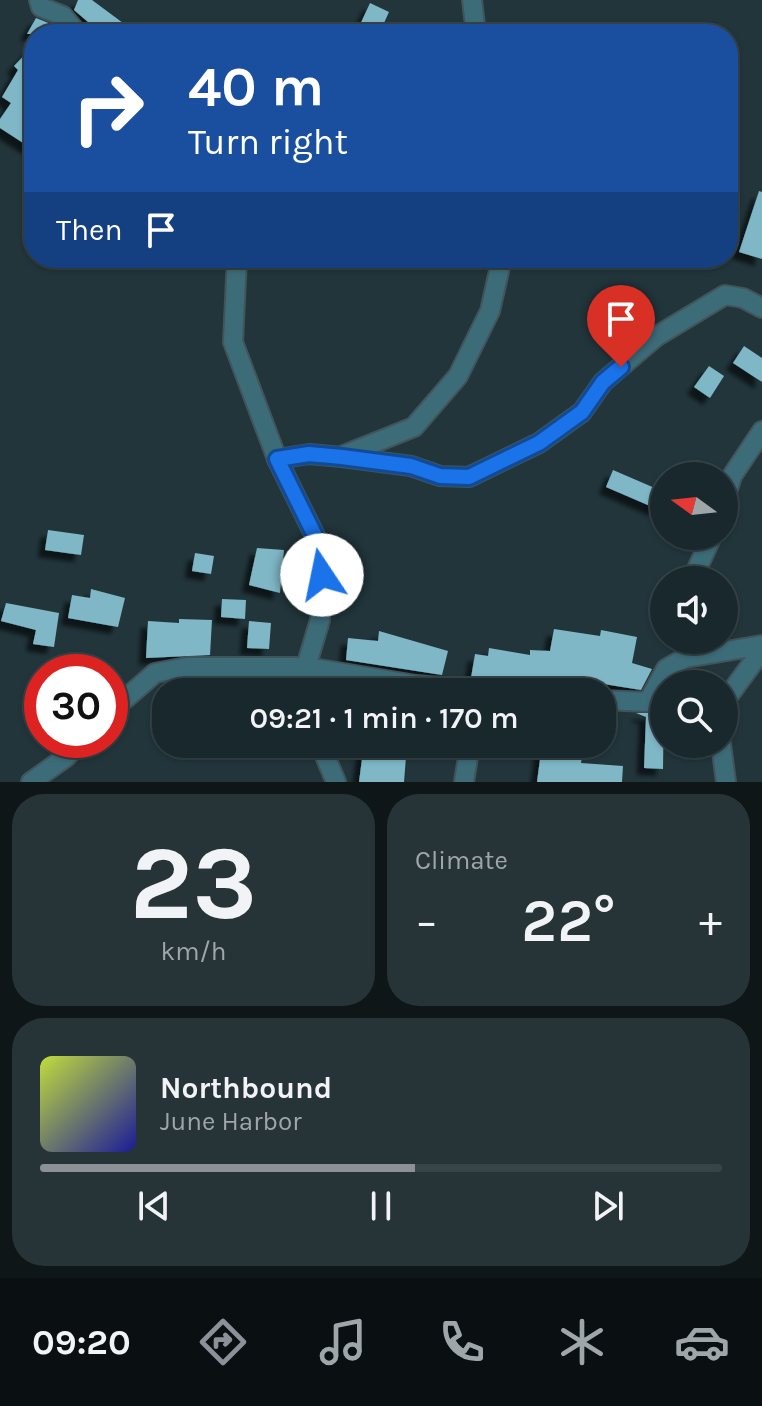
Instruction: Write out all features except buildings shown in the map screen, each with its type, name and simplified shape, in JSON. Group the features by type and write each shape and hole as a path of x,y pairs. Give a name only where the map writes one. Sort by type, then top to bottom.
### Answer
{"street":[{"path":"39,0 41,7 63,16 70,24"},
{"path":"472,0 475,24"},
{"path":"237,268 233,342 277,459 323,552 320,620 306,667 307,678"},
{"path":"342,457 414,427 458,376 490,311 500,268"},
{"path":"277,459 309,454 342,457 411,466 440,476 469,477 539,443 582,412 603,382 657,336 725,295 743,298 762,308"},
{"path":"738,467 762,431"},
{"path":"738,648 762,648"},
{"path":"738,682 762,648"},
{"path":"616,701 648,702 666,669 680,654"},
{"path":"128,696 155,673 187,667 306,667 373,678"},
{"path":"31,782 65,758"},
{"path":"326,758 336,782"},
{"path":"464,782 468,758"},
{"path":"723,758 726,782"}],"route":[{"path":"322,575 323,552 309,527 299,498 277,459 309,454 342,457 411,466 440,476 469,477 539,443 582,412 603,382 621,367"}]}
